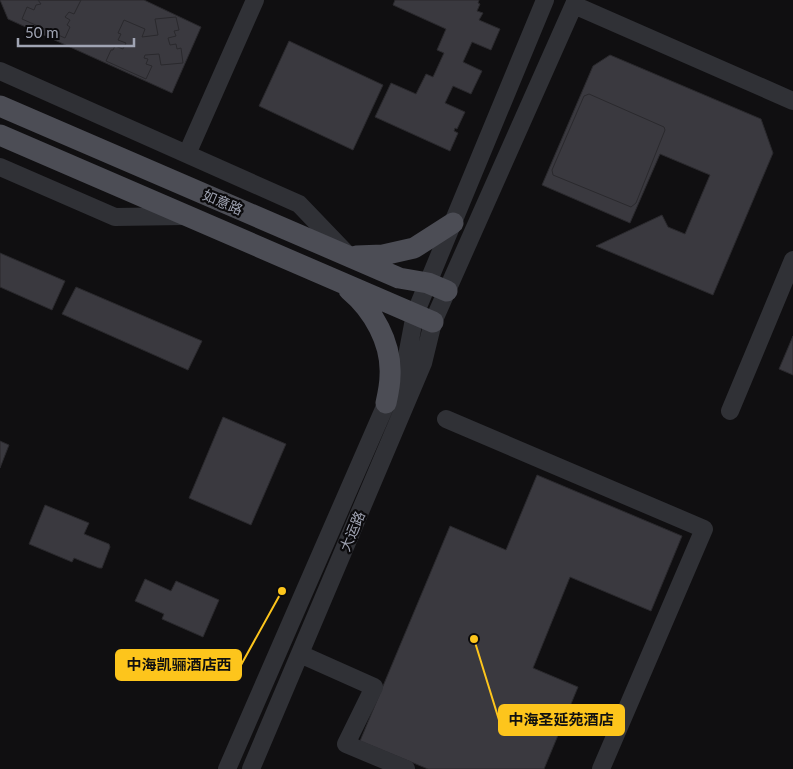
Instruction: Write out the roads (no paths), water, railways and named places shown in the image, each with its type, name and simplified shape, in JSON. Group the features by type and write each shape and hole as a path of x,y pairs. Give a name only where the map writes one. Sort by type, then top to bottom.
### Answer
{"main road":[{"name":"如意路","path":"0,106 399,278 438,287"},
{"name":"如意路","path":"0,136 424,318"},
{"path":"349,256 383,255 414,248 453,223"},
{"path":"339,282 359,298 372,315 383,336 389,355 390,375 386,403"}],"street":[{"path":"187,154 255,0"},
{"path":"438,287 453,223 546,0"},
{"path":"438,287 575,3 793,101"},
{"path":"0,71 299,204 349,256"},
{"path":"0,167 115,217 185,216"},
{"path":"730,410 793,260"},
{"name":"大运路","path":"227,769 438,287"},
{"name":"大运路","path":"251,769 423,363 424,318"},
{"path":"446,419 704,529 601,769"},
{"path":"300,654 374,687 346,744 406,769"}],"place":[{"name":"中海凯骊酒店西","path":"282,591"},
{"name":"中海圣延苑酒店","path":"474,639"}]}
